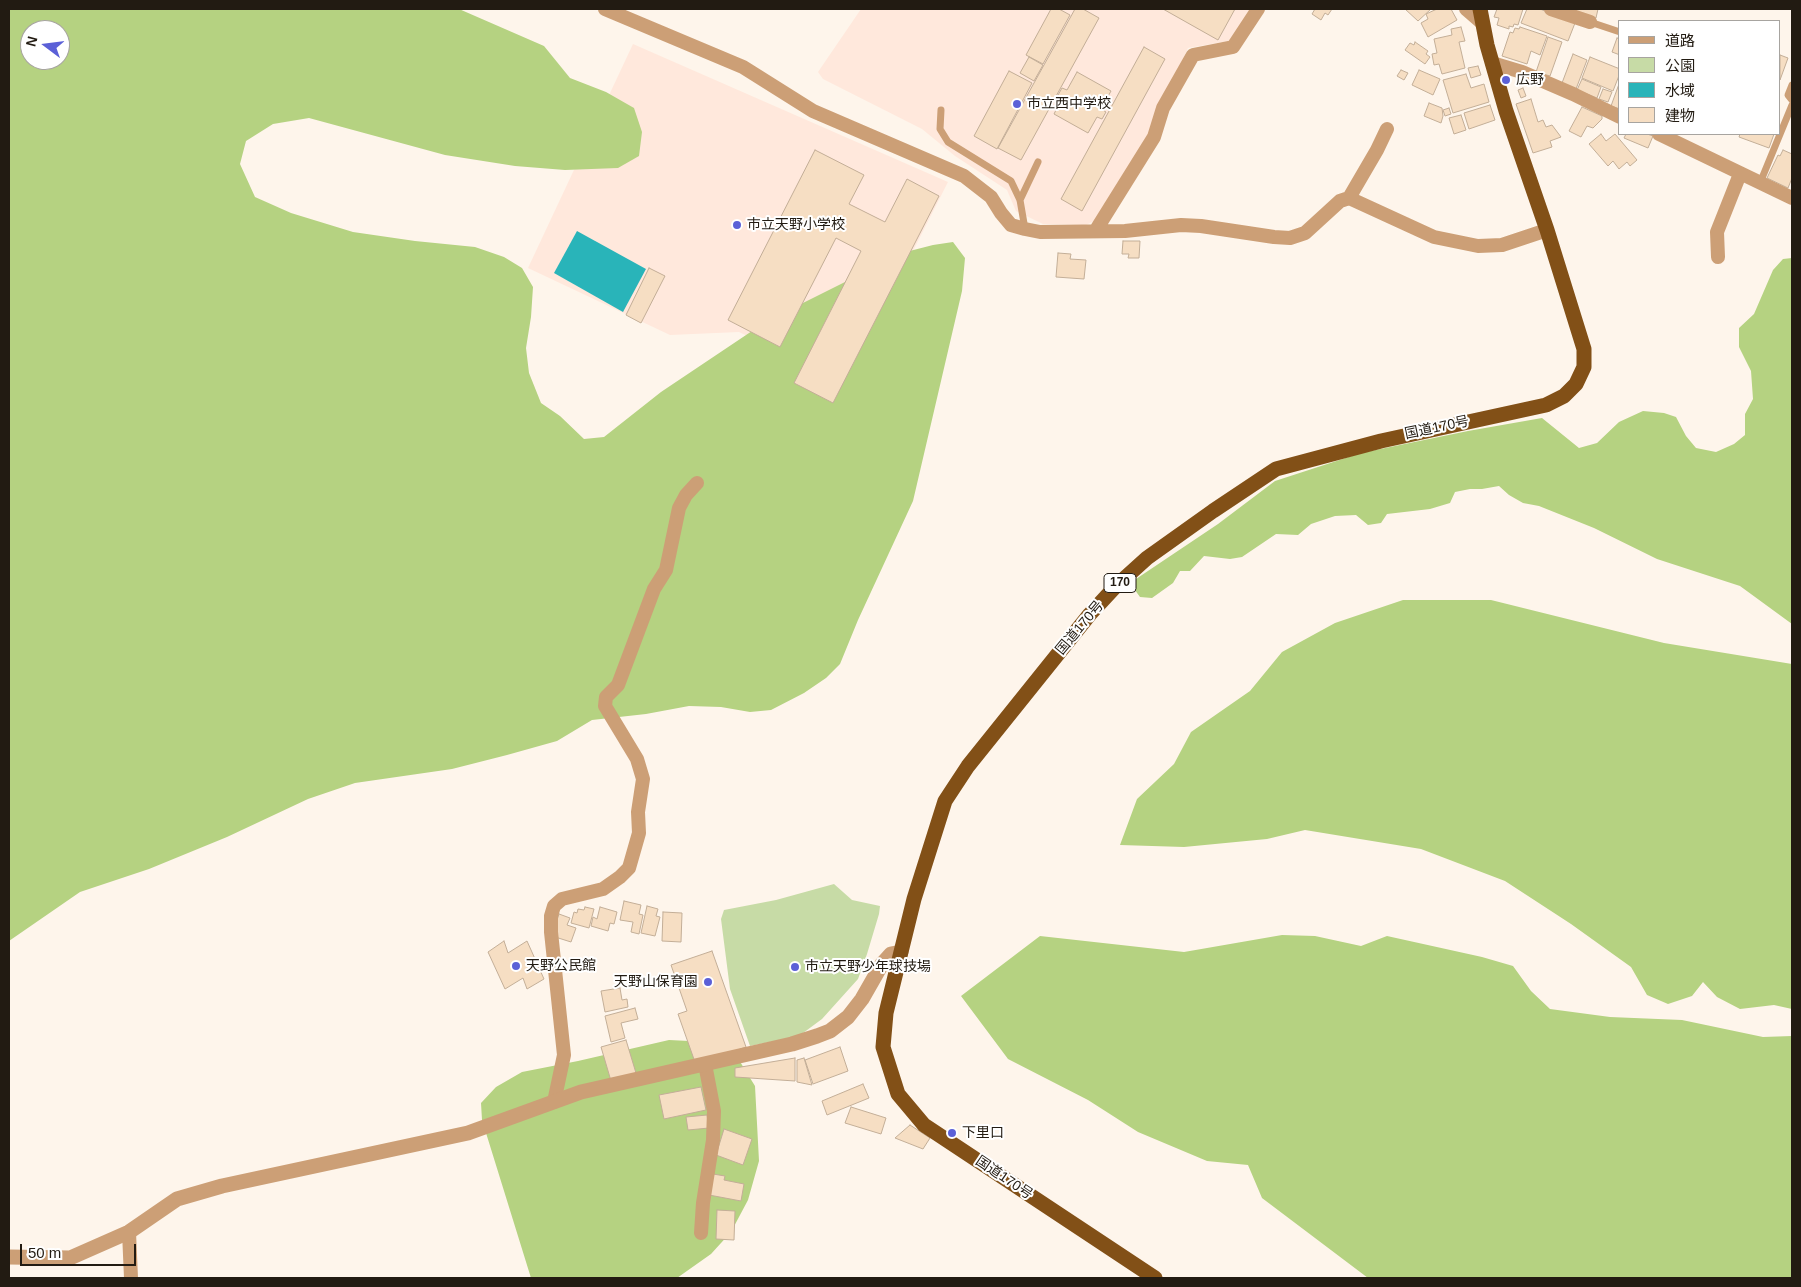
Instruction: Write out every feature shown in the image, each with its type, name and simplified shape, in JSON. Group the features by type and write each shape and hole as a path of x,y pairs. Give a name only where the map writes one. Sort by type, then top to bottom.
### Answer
{"highway":[{"name":"国道170号","path":"1155,1278 924,1125 898,1094 883,1047 886,1013 914,899 945,801 968,766 1090,614 1116,586 1147,558 1276,469 1381,440 1546,405 1564,396 1576,384 1584,367 1584,349 1547,230 1506,111 1481,15"}],"street":[{"path":"606,9 743,67 813,111 964,176 991,197 1011,225 1025,229 1040,232 1125,231 1182,225 1200,226 1274,238 1290,238 1305,233 1340,200 1349,198 1434,237 1478,246 1502,244 1547,230"},
{"path":"1096,230 1154,137 1163,108 1193,55 1232,47 1258,9"},
{"path":"1466,9 1481,15"},
{"path":"1551,9 1590,22"},
{"path":"1492,63 1522,72 1618,115"},
{"path":"1349,198 1387,129"},
{"path":"1665,135 1740,174 1792,198"},
{"path":"1718,257 1717,232 1740,174"},
{"path":"554,1102 564,1055 551,916 554,906 562,899 603,889 629,868 639,833 638,812 642,778 637,759 605,706 606,697 618,685 654,589 666,570 679,508 686,495 698,483"},
{"path":"9,1257 70,1258 129,1232 177,1199 222,1186 468,1133 581,1092 792,1044 830,1031 848,1017 862,999 882,964 891,954 901,952"},
{"path":"701,1233 703,1203 713,1140 714,1111 705,1064"},
{"path":"129,1232 131,1278"}],"lane":[{"path":"1590,22 1618,31"},
{"path":"1790,97 1792,85"},
{"path":"1781,132 1792,105"},
{"path":"940,110 940,129 948,142 1011,181 1020,200 1025,229"},
{"path":"1760,183 1780,135"},
{"path":"1020,200 1038,162"}],"shaded area":[{"name":"市立西中学校","path":"861,9 1252,9 1229,41 1188,48 1146,142 1098,219 1086,225 1043,224 1016,211 1007,190 955,156 922,129 823,79 818,72"},
{"name":"市立天野小学校","path":"633,44 948,182 846,383 739,332 670,335 528,268"}],"green space":[{"path":"9,9 459,9 544,46 570,78 606,92 634,108 642,132 639,156 618,168 565,170 515,166 445,155 309,118 273,124 246,141 240,164 255,197 291,213 353,232 475,247 504,257 522,268 533,287 526,348 529,373 541,403 560,416 584,439 604,437 661,392 758,327 898,254 953,242 965,258 962,291 913,501 858,620 840,664 826,678 804,693 771,710 750,712 721,707 689,706 646,714 592,720 557,741 507,755 452,769 355,783 308,799 227,837 149,869 80,892 9,941"},
{"path":"1792,258 1792,624 1740,586 1657,559 1594,528 1539,506 1523,503 1509,495 1499,486 1455,492 1450,503 1430,509 1387,514 1381,523 1368,525 1356,515 1335,516 1311,524 1298,535 1276,534 1242,557 1230,559 1204,556 1190,571 1180,571 1173,583 1152,598 1140,597 1132,586 1136,579 1218,524 1275,481 1361,453 1542,418 1579,448 1597,443 1619,422 1643,411 1664,413 1676,417 1686,436 1696,448 1716,452 1734,444 1745,435 1745,414 1753,399 1751,371 1739,347 1739,328 1754,314 1773,270 1783,259"},
{"path":"1403,600 1491,600 1664,643 1792,664 1792,1009 1774,1005 1740,1009 1717,997 1703,982 1692,996 1668,1004 1647,995 1631,967 1571,924 1505,881 1421,849 1305,830 1267,839 1184,847 1120,845 1137,799 1174,764 1191,732 1250,691 1282,652 1335,623"},
{"name":"市立天野少年球技場","path":"834,884 852,900 880,906 858,979 822,1019 799,1036 750,1046 730,989 721,919 724,910 776,900"},
{"path":"1282,935 1315,936 1361,946 1387,936 1482,957 1513,966 1531,991 1550,1009 1610,1017 1682,1020 1763,1037 1792,1036 1792,1278 1368,1278 1262,1198 1248,1165 1207,1161 1138,1132 1088,1100 1008,1059 961,996 1040,936 1184,952"},
{"path":"669,1040 709,1042 734,1052 755,1086 759,1161 748,1200 731,1232 711,1254 677,1278 531,1278 482,1120 481,1103 496,1087 522,1072"}],"water":[{"path":"577,231 646,269 623,312 554,273"}],"building":[{"path":"1051,9 1059,9 1070,15 1043,64 1026,55"},
{"path":"1075,9 1083,9 1099,18 1021,160 998,148"},
{"path":"1163,9 1235,9 1218,40"},
{"path":"1315,9 1332,9 1328,15 1325,13 1321,20 1312,14"},
{"path":"1405,9 1431,9 1418,21"},
{"path":"1437,9 1451,9 1457,20 1428,37 1421,23 1428,19 1426,14"},
{"path":"1497,9 1523,9 1518,25 1509,26 1509,29 1497,25 1499,18 1494,17"},
{"path":"1527,9 1540,9 1575,23 1568,41 1521,23"},
{"path":"1575,9 1598,9 1596,18 1574,11"},
{"path":"1461,27 1465,41 1459,42 1465,68 1442,74 1439,64 1434,65 1432,54 1437,53 1434,39 1452,35 1451,29"},
{"path":"1520,27 1547,36 1540,55 1531,51 1527,64 1502,56 1510,32 1513,33 1515,28 1519,29"},
{"path":"1548,37 1562,42 1550,76 1536,72"},
{"path":"1617,38 1618,38 1618,54 1612,52"},
{"path":"1415,42 1428,51 1426,54 1430,57 1425,64 1405,50 1410,43 1414,45"},
{"path":"1144,47 1165,59 1082,211 1061,199"},
{"path":"1573,54 1587,60 1576,89 1562,83"},
{"path":"1781,55 1788,58 1781,77"},
{"path":"1029,57 1043,65 1034,81 1020,73"},
{"path":"1590,57 1618,68 1618,78 1613,91 1582,78"},
{"path":"1478,66 1481,75 1471,78 1468,68"},
{"path":"1401,70 1408,73 1404,80 1397,76"},
{"path":"1419,70 1440,79 1433,95 1412,85"},
{"path":"1009,71 1032,83 997,149 974,136"},
{"path":"1077,72 1111,91 1101,109 1106,112 1102,119 1097,117 1088,133 1054,114 1062,98 1058,95 1062,88 1067,90"},
{"path":"1466,74 1471,88 1484,84 1489,102 1453,113 1443,80"},
{"path":"1582,79 1601,87 1597,98 1577,90"},
{"path":"1618,87 1618,108 1611,106"},
{"path":"1523,88 1526,96 1521,98 1518,90"},
{"path":"1603,89 1612,92 1608,102 1599,99"},
{"path":"1531,99 1538,122 1543,120 1546,127 1552,125 1561,137 1550,141 1552,147 1533,153 1516,104"},
{"path":"1429,103 1442,108 1443,116 1441,123 1424,116"},
{"path":"1490,105 1495,120 1469,129 1464,113"},
{"path":"1582,107 1602,116 1602,119 1593,128 1587,126 1581,137 1569,131"},
{"path":"1449,108 1451,114 1445,116 1443,110"},
{"path":"1461,115 1466,130 1454,134 1449,118"},
{"path":"1601,134 1606,141 1615,134 1637,160 1630,166 1627,162 1619,169 1613,161 1608,166 1589,144"},
{"path":"1626,135 1653,136 1648,148 1624,138"},
{"path":"1740,135 1774,135 1769,148 1739,137"},
{"path":"815,150 864,175 849,204 885,222 907,179 939,196 833,403 794,383 861,251 836,238 780,347 728,320"},
{"path":"1783,150 1792,154 1792,178 1788,188 1767,178 1778,155 1780,156"},
{"path":"1123,241 1140,241 1139,258 1128,258 1129,254 1122,254"},
{"path":"1058,253 1071,254 1070,259 1086,260 1084,279 1056,277"},
{"path":"649,268 665,276 641,323 626,315"},
{"path":"624,901 641,905 639,914 643,915 639,934 631,932 633,922 620,920"},
{"path":"647,906 658,909 656,916 660,917 655,936 641,933"},
{"path":"585,907 594,909 589,928 571,923 574,912 577,913 578,909 584,910"},
{"path":"600,907 617,912 614,924 610,923 608,931 591,926 593,917 597,919"},
{"path":"663,912 682,913 681,942 662,941"},
{"path":"559,914 570,918 567,925 576,928 571,942 552,936"},
{"name":"天野公民館","path":"504,941 508,953 527,941 544,979 527,989 523,978 505,989 488,952"},
{"path":"712,951 746,1047 696,1065 678,1014 687,1011 671,965"},
{"path":"620,988 622,1000 627,999 628,1007 605,1012 601,991"},
{"path":"635,1008 638,1019 621,1023 625,1038 611,1042 605,1016"},
{"path":"626,1040 636,1073 611,1081 601,1047"},
{"path":"840,1047 848,1071 813,1084 805,1060"},
{"path":"795,1058 795,1081 735,1077 735,1068"},
{"path":"804,1058 812,1085 797,1082 797,1060"},
{"path":"863,1084 869,1098 827,1115 822,1101"},
{"path":"701,1087 706,1110 664,1119 659,1095"},
{"path":"851,1107 886,1118 881,1134 845,1123"},
{"path":"707,1115 709,1128 688,1130 686,1117"},
{"path":"910,1125 930,1138 923,1149 895,1138"},
{"path":"724,1129 752,1139 743,1165 716,1155"},
{"path":"713,1174 725,1176 724,1180 744,1184 741,1201 709,1195"},
{"path":"717,1210 735,1211 734,1240 716,1239"}],"place":[{"name":"広野","path":"1506,80"},
{"name":"市立西中学校","path":"1017,104"},
{"name":"市立天野小学校","path":"737,225"},
{"name":"天野公民館","path":"516,966"},
{"name":"市立天野少年球技場","path":"795,967"},
{"name":"天野山保育園","path":"708,982"},
{"name":"下里口","path":"952,1133"}]}
